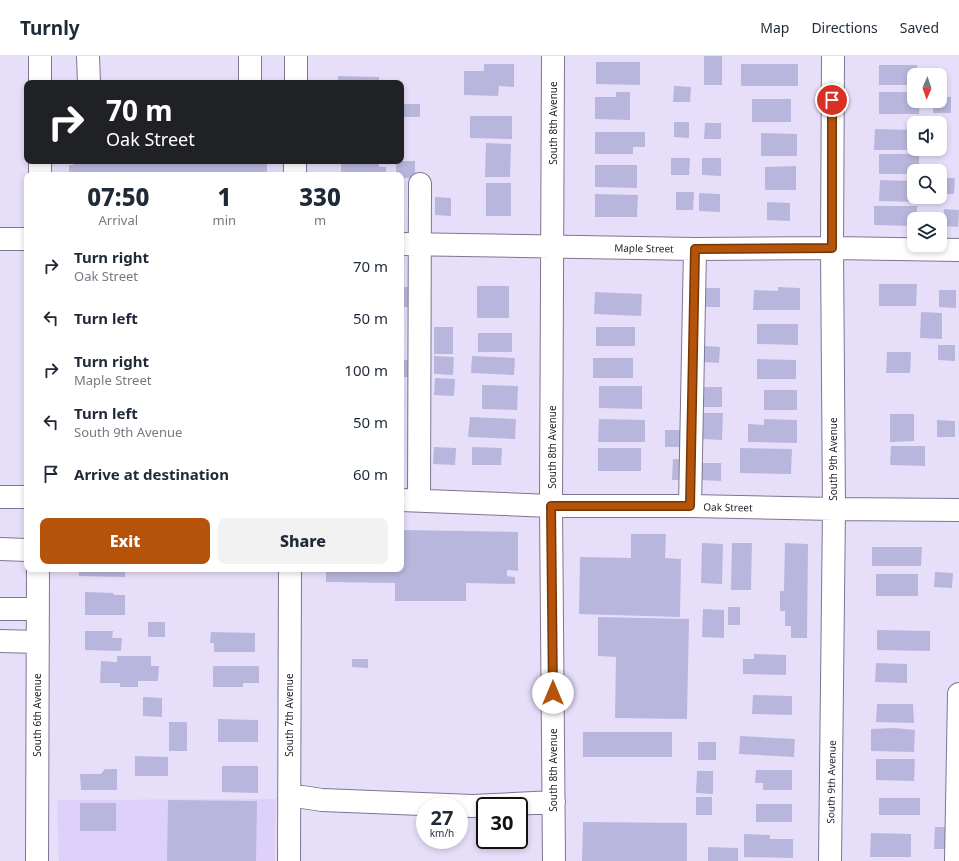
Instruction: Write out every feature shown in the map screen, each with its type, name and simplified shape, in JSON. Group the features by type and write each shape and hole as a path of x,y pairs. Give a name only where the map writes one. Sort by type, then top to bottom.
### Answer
{"street":[{"path":"40,56 40,80"},
{"path":"88,56 89,80"},
{"path":"250,56 250,80"},
{"path":"296,56 296,80"},
{"name":"South 8th Avenue","path":"553,56 551,506 554,861"},
{"name":"South 9th Avenue","path":"830,861 834,509 832,248 833,56"},
{"path":"410,500 411,244 420,184"},
{"path":"0,239 24,239"},
{"name":"Maple Street","path":"411,244 695,249 832,248 959,250"},
{"path":"690,506 695,249"},
{"path":"0,497 24,497"},
{"name":"Oak Street","path":"410,500 551,506 690,506 959,510"},
{"path":"0,549 24,550"},
{"name":"South 6th Avenue","path":"37,861 38,572"},
{"name":"South 7th Avenue","path":"289,861 290,572"},
{"path":"0,609 38,609"},
{"path":"0,641 38,642"},
{"path":"956,861 959,694"},
{"path":"289,795 322,800 472,806 554,802"}],"shaded area":[{"path":"276,799 275,861 59,861 57,800"}],"building":[{"path":"704,56 722,56 722,85 704,85"},
{"path":"596,62 640,62 640,85 596,84"},
{"path":"484,64 514,64 514,87 499,86 498,96 464,95 464,71 484,71"},
{"path":"741,64 798,64 798,86 741,86"},
{"path":"879,65 917,65 917,68 907,68 907,85 879,85"},
{"path":"338,76 379,77 379,80 338,80"},
{"path":"674,86 691,87 690,102 673,102"},
{"path":"616,92 630,92 630,120 595,119 595,97 616,97"},
{"path":"879,92 907,92 907,108 919,108 919,114 879,114"},
{"path":"947,97 951,97 951,113 933,113 933,108 947,108"},
{"path":"752,99 791,99 791,122 752,122"},
{"path":"404,104 420,104 420,117 404,117"},
{"path":"470,116 512,116 512,139 470,138"},
{"path":"674,122 689,122 689,138 674,137"},
{"path":"705,123 721,123 721,139 704,139"},
{"path":"875,129 907,130 907,150 874,150"},
{"path":"595,132 645,132 645,147 633,147 633,154 595,154"},
{"path":"761,133 797,134 797,156 761,156"},
{"path":"486,143 511,144 510,177 485,177"},
{"path":"879,154 907,154 907,156 919,156 919,164 907,164 907,174 879,174"},
{"path":"671,158 690,158 689,175 671,175"},
{"path":"702,158 721,158 721,176 702,175"},
{"path":"404,161 415,161 415,178 404,178 404,172 396,172 396,164 404,164"},
{"path":"267,164 267,172 69,172 69,165"},
{"path":"341,164 379,164 379,167 386,167 386,172 341,172"},
{"path":"595,165 637,165 637,188 595,187"},
{"path":"796,166 796,190 765,190 765,167"},
{"path":"947,178 955,178 954,194 947,194"},
{"path":"880,180 907,181 907,202 879,201"},
{"path":"486,183 511,183 511,216 486,216"},
{"path":"676,192 694,192 693,210 676,210"},
{"path":"699,193 720,194 720,212 699,211"},
{"path":"595,194 638,195 637,217 595,217"},
{"path":"435,197 451,198 451,216 435,215"},
{"path":"767,202 790,203 790,221 767,220"},
{"path":"874,206 917,206 917,212 907,212 907,226 874,225"},
{"path":"944,209 959,210 958,227 947,226 947,212 944,212"},
{"path":"879,284 917,284 916,306 879,306"},
{"path":"477,286 509,286 509,318 477,318"},
{"path":"404,287 416,287 416,307 404,307"},
{"path":"778,287 800,288 800,310 753,310 754,290 778,291"},
{"path":"703,288 720,288 720,307 703,307"},
{"path":"939,290 956,290 956,308 939,307"},
{"path":"595,292 642,294 641,316 594,314"},
{"path":"921,312 942,313 942,339 920,338"},
{"path":"757,324 798,324 798,345 757,344"},
{"path":"434,327 453,327 453,354 434,354"},
{"path":"596,327 635,327 635,346 596,346"},
{"path":"478,333 512,333 512,352 478,352"},
{"path":"938,345 955,345 955,361 938,360"},
{"path":"705,346 720,347 719,363 704,362"},
{"path":"887,352 911,352 910,373 886,373"},
{"path":"434,356 454,357 453,375 434,374"},
{"path":"472,356 515,358 514,375 471,373"},
{"path":"593,358 633,358 633,378 593,378"},
{"path":"757,359 796,360 796,379 757,379"},
{"path":"404,360 413,360 413,377 404,377"},
{"path":"435,378 455,379 454,396 434,395"},
{"path":"482,385 518,386 517,410 482,409"},
{"path":"599,386 642,386 642,409 599,408"},
{"path":"704,387 722,387 722,407 704,407"},
{"path":"764,390 797,390 797,410 764,410"},
{"path":"702,413 723,413 722,440 702,439"},
{"path":"890,414 914,414 914,441 890,442"},
{"path":"470,417 516,419 515,439 468,437"},
{"path":"599,419 645,420 645,442 598,442"},
{"path":"764,419 797,420 797,443 748,442 748,424 764,425"},
{"path":"937,420 955,421 955,437 937,437"},
{"path":"665,430 683,430 683,447 665,447"},
{"path":"891,446 925,446 925,466 890,465"},
{"path":"434,447 456,448 455,465 433,464"},
{"path":"472,447 502,448 501,465 472,465"},
{"path":"598,448 641,448 641,471 598,471"},
{"path":"740,448 792,449 791,474 740,473"},
{"path":"673,459 688,460 688,480 672,480"},
{"path":"701,463 721,463 721,481 701,480"},
{"path":"404,530 518,532 518,571 507,570 507,576 515,577 515,584 466,583 466,601 395,601 395,583 326,582 326,572 404,572"},
{"path":"631,534 666,534 665,558 681,559 680,617 579,614 580,557 631,558"},
{"path":"702,543 723,544 722,584 701,583"},
{"path":"732,543 752,543 751,590 731,590"},
{"path":"785,543 808,544 807,638 791,638 791,626 785,626 785,611 780,611 780,591 784,591"},
{"path":"872,547 922,547 921,566 872,566"},
{"path":"79,572 125,572 125,577 79,576"},
{"path":"935,572 953,573 952,588 934,587"},
{"path":"876,574 918,574 918,596 876,596"},
{"path":"85,592 125,595 125,615 85,615"},
{"path":"728,607 740,607 740,625 728,625"},
{"path":"703,609 724,610 724,638 702,637"},
{"path":"598,617 689,619 687,719 615,718 616,657 598,656"},
{"path":"148,622 165,622 165,637 148,637"},
{"path":"877,630 930,631 930,651 877,650"},
{"path":"85,631 113,631 112,638 122,638 121,651 85,650"},
{"path":"211,632 255,633 255,652 214,652 214,643 210,643"},
{"path":"754,654 786,655 786,675 743,674 743,659 754,659"},
{"path":"117,656 151,656 151,666 159,666 158,681 138,681 138,687 120,687 120,683 100,683 101,661 117,662"},
{"path":"352,659 368,659 368,668 352,667"},
{"path":"876,663 907,664 907,683 875,682"},
{"path":"213,666 259,666 259,683 243,683 243,687 213,687"},
{"path":"753,695 792,696 792,715 752,714"},
{"path":"143,697 162,698 162,717 143,716"},
{"path":"877,704 913,704 914,723 876,722"},
{"path":"218,719 258,720 258,742 218,742"},
{"path":"169,722 187,722 187,751 169,751"},
{"path":"894,728 915,730 914,752 871,751 871,729"},
{"path":"583,732 672,732 672,757 583,757"},
{"path":"740,736 795,739 794,757 739,754"},
{"path":"698,742 716,742 716,760 698,760"},
{"path":"135,756 168,757 168,776 135,776"},
{"path":"876,759 915,759 914,781 876,780"},
{"path":"222,766 258,766 258,793 222,792"},
{"path":"105,769 117,769 117,790 81,790 80,774 101,774"},
{"path":"756,770 792,770 792,790 763,790 763,783 755,783"},
{"path":"697,771 713,771 713,794 696,793"},
{"path":"696,797 712,797 712,815 696,815"},
{"path":"879,798 920,798 920,815 879,815"},
{"path":"168,800 257,801 256,861 167,861"},
{"path":"80,803 116,803 116,831 80,831"},
{"path":"756,804 792,804 792,822 756,822"},
{"path":"583,822 687,823 687,861 582,861"},
{"path":"935,827 951,827 950,849 934,849"},
{"path":"871,833 911,834 911,857 870,857"},
{"path":"744,834 770,835 770,839 793,839 793,858 744,857"},
{"path":"708,847 738,848 738,861 708,861"}],"route":[{"path":"553,693 551,506 690,506 695,249 832,248 832,100"}]}
